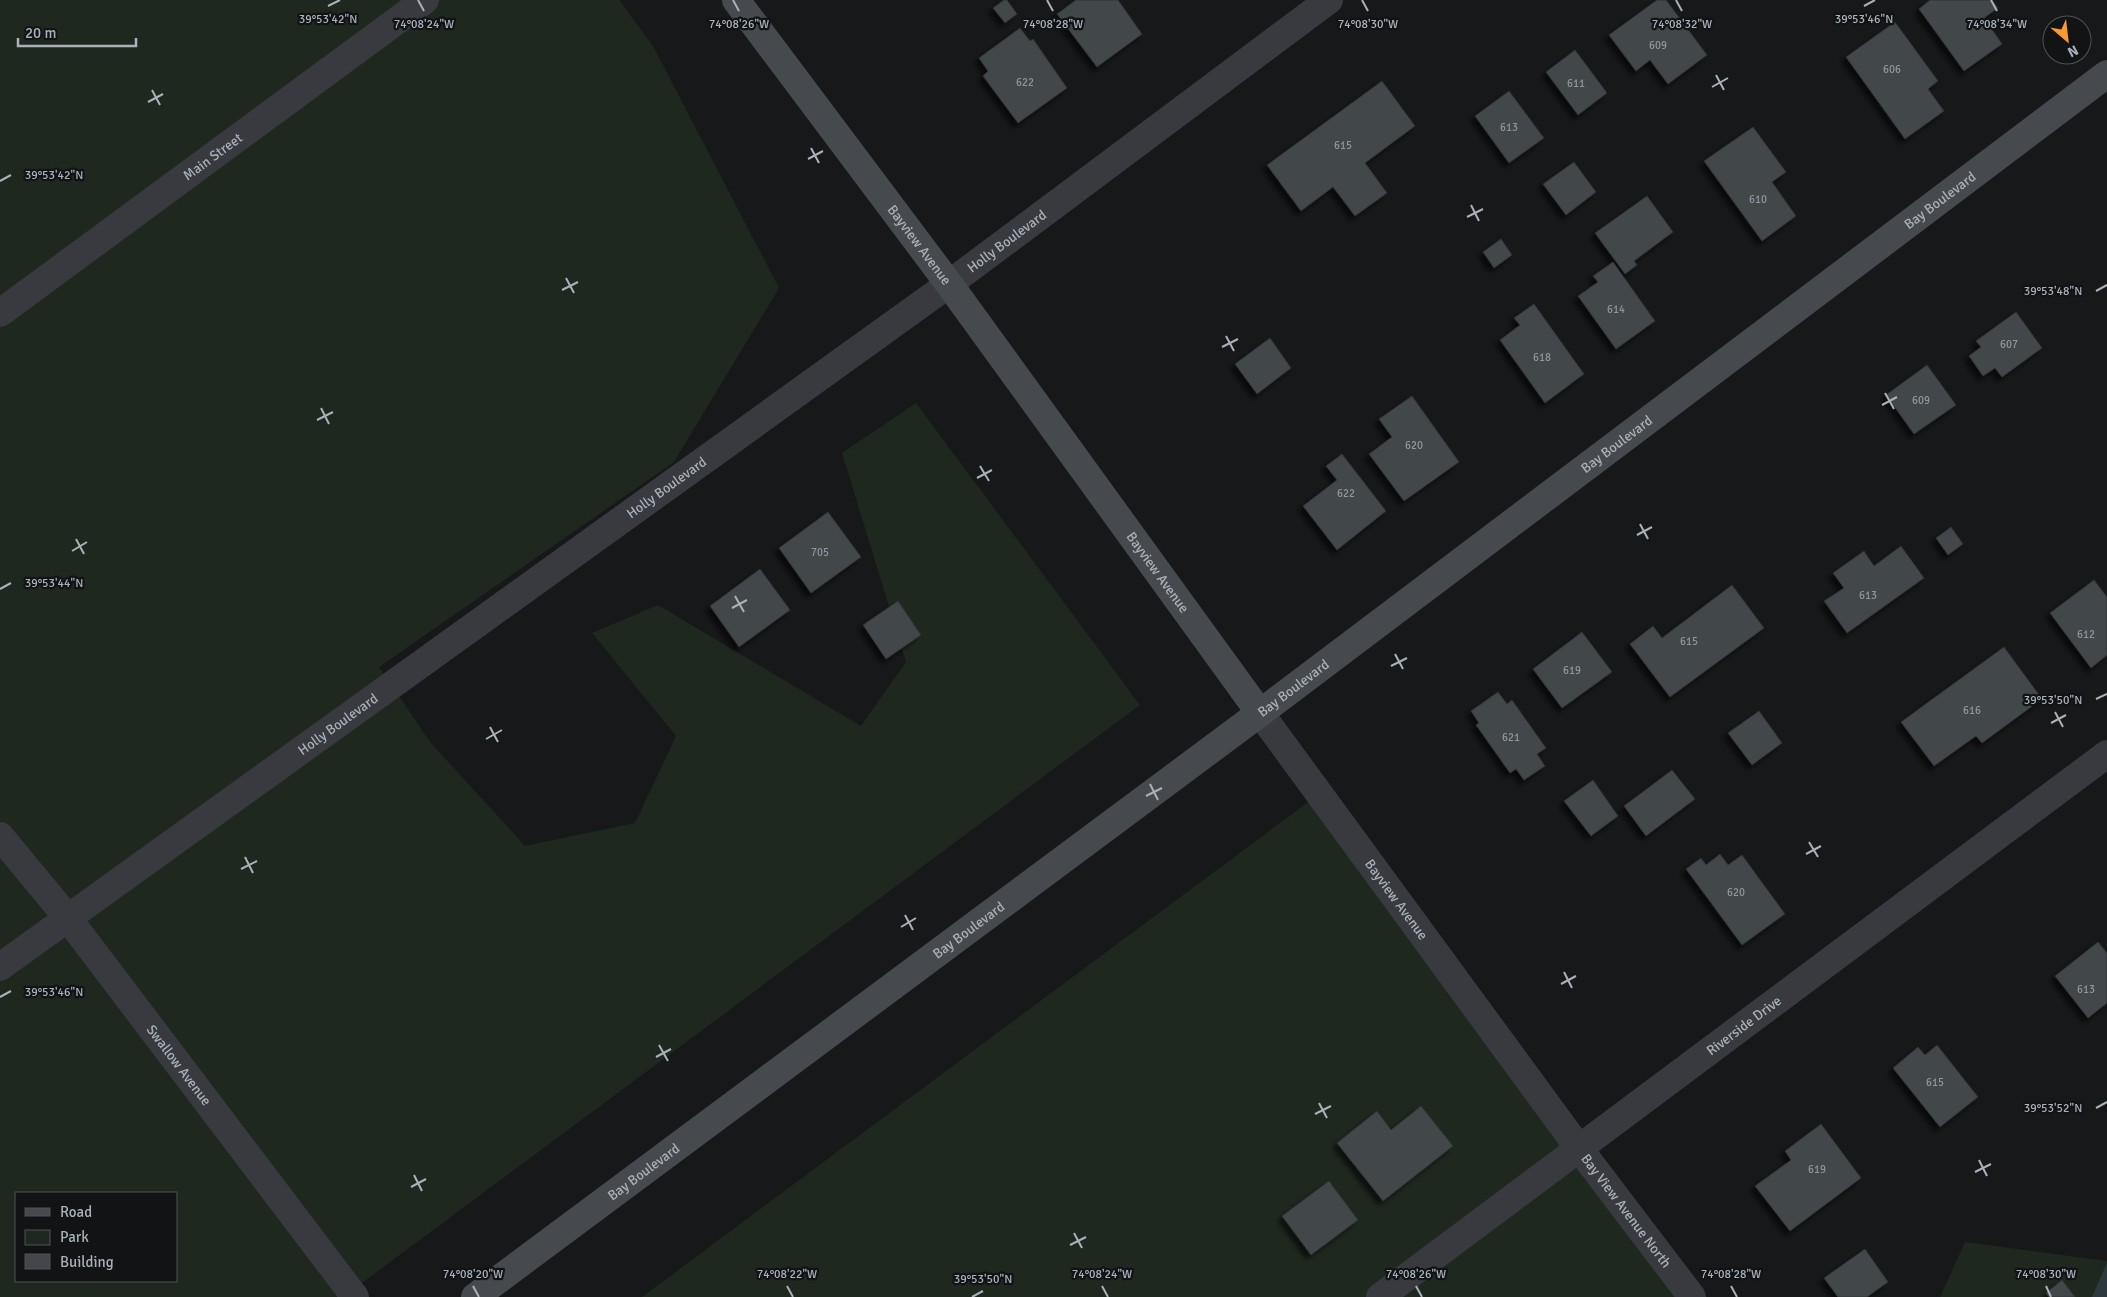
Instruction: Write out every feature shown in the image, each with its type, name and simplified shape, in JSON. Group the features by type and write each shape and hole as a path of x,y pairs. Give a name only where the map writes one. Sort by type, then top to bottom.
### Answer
{"main road":[{"name":"Bayview Avenue","path":"736,0 949,284 1260,713"},
{"name":"Bay Boulevard","path":"475,1297 1260,713 2107,74"}],"street":[{"name":"Main Street","path":"0,313 425,0"},
{"name":"Holly Boulevard","path":"0,967 949,284 1329,0"},
{"name":"Bayview Avenue","path":"1260,713 1578,1147"},
{"name":"Riverside Drive","path":"1380,1297 1578,1147 2107,754"},
{"name":"Swallow Avenue","path":"0,836 67,917 355,1297"},
{"name":"Bay View Avenue North","path":"1578,1147 1692,1297"}],"green space":[{"path":"0,0 619,0 653,46 779,288 674,462 379,667 431,743 525,846 635,823 676,736 592,633 658,605 861,726 906,662 842,453 916,403 1140,705 343,1297 0,1297"},
{"path":"1323,791 1697,1297 642,1297"},
{"path":"1965,1242 2107,1261 2107,1297 1940,1297"}],"shaded area":[{"path":"2107,1263 2107,1297 2092,1297"}],"building":[{"path":"1007,0 1017,14 1005,23 993,8"},
{"path":"1076,0 1118,0 1142,34 1097,67 1057,14"},
{"path":"1657,0 1666,0 1707,55 1668,84 1650,60 1636,71 1609,35"},
{"path":"1930,0 1992,0 1998,8 1984,18 2002,44 1964,71 1919,9"},
{"path":"1895,22 1938,81 1928,89 1944,111 1905,139 1846,57"},
{"path":"1020,28 1030,41 1033,39 1067,88 1018,123 983,76 988,71 979,58"},
{"path":"1575,50 1607,93 1578,115 1546,72"},
{"path":"1382,81 1415,126 1365,163 1387,193 1355,216 1333,187 1301,211 1267,165"},
{"path":"1509,91 1544,138 1509,163 1475,116"},
{"path":"1753,127 1786,172 1772,182 1796,216 1762,241 1704,161"},
{"path":"1574,162 1596,192 1566,215 1543,184"},
{"path":"1647,196 1673,232 1634,261 1637,265 1625,274 1595,233"},
{"path":"1501,239 1512,255 1494,268 1483,252"},
{"path":"1613,262 1655,321 1616,349 1578,296 1598,282 1593,276"},
{"path":"1534,304 1584,374 1545,403 1500,340 1520,325 1514,318"},
{"path":"2016,312 2042,348 2002,377 1995,368 1983,376 1969,356 1981,347 1976,341"},
{"path":"1270,338 1291,368 1257,394 1235,364"},
{"path":"1927,365 1956,405 1914,434 1886,395"},
{"path":"1412,396 1459,462 1404,501 1369,454 1392,437 1379,419"},
{"path":"1342,454 1386,511 1337,550 1303,506 1337,480 1326,466"},
{"path":"828,512 861,557 811,593 779,548"},
{"path":"1951,527 1963,544 1948,555 1936,538"},
{"path":"1901,546 1924,578 1847,633 1824,601 1844,588 1833,573 1864,551 1874,566"},
{"path":"760,569 790,610 739,647 710,606"},
{"path":"2094,580 2107,597 2107,655 2091,668 2050,613"},
{"path":"1732,585 1764,628 1670,697 1630,644 1653,626 1662,638"},
{"path":"898,601 921,635 886,659 863,625"},
{"path":"1582,632 1612,672 1562,708 1533,669"},
{"path":"2004,647 2042,699 1982,743 1976,736 1934,766 1901,722"},
{"path":"1498,692 1507,704 1512,700 1546,748 1537,754 1545,766 1524,780 1516,769 1510,773 1476,725 1479,723 1471,711"},
{"path":"1759,711 1782,743 1752,765 1728,733"},
{"path":"1672,770 1695,799 1646,836 1624,806"},
{"path":"1593,780 1618,816 1591,836 1564,801"},
{"path":"1720,854 1728,865 1742,855 1785,914 1742,945 1686,869 1701,858 1706,865"},
{"path":"2098,942 2107,953 2107,1003 2088,1018 2055,976"},
{"path":"1937,1045 1978,1097 1940,1127 1893,1068 1918,1047 1925,1055"},
{"path":"1421,1106 1453,1146 1383,1201 1337,1143 1377,1111 1391,1130"},
{"path":"1821,1124 1861,1178 1790,1231 1755,1186 1791,1160 1785,1151"},
{"path":"1329,1181 1358,1220 1311,1255 1282,1216"},
{"path":"1865,1249 1888,1282 1867,1297 1838,1297 1824,1278"},
{"path":"2062,1280 2075,1297 2049,1297 2046,1293"}]}
